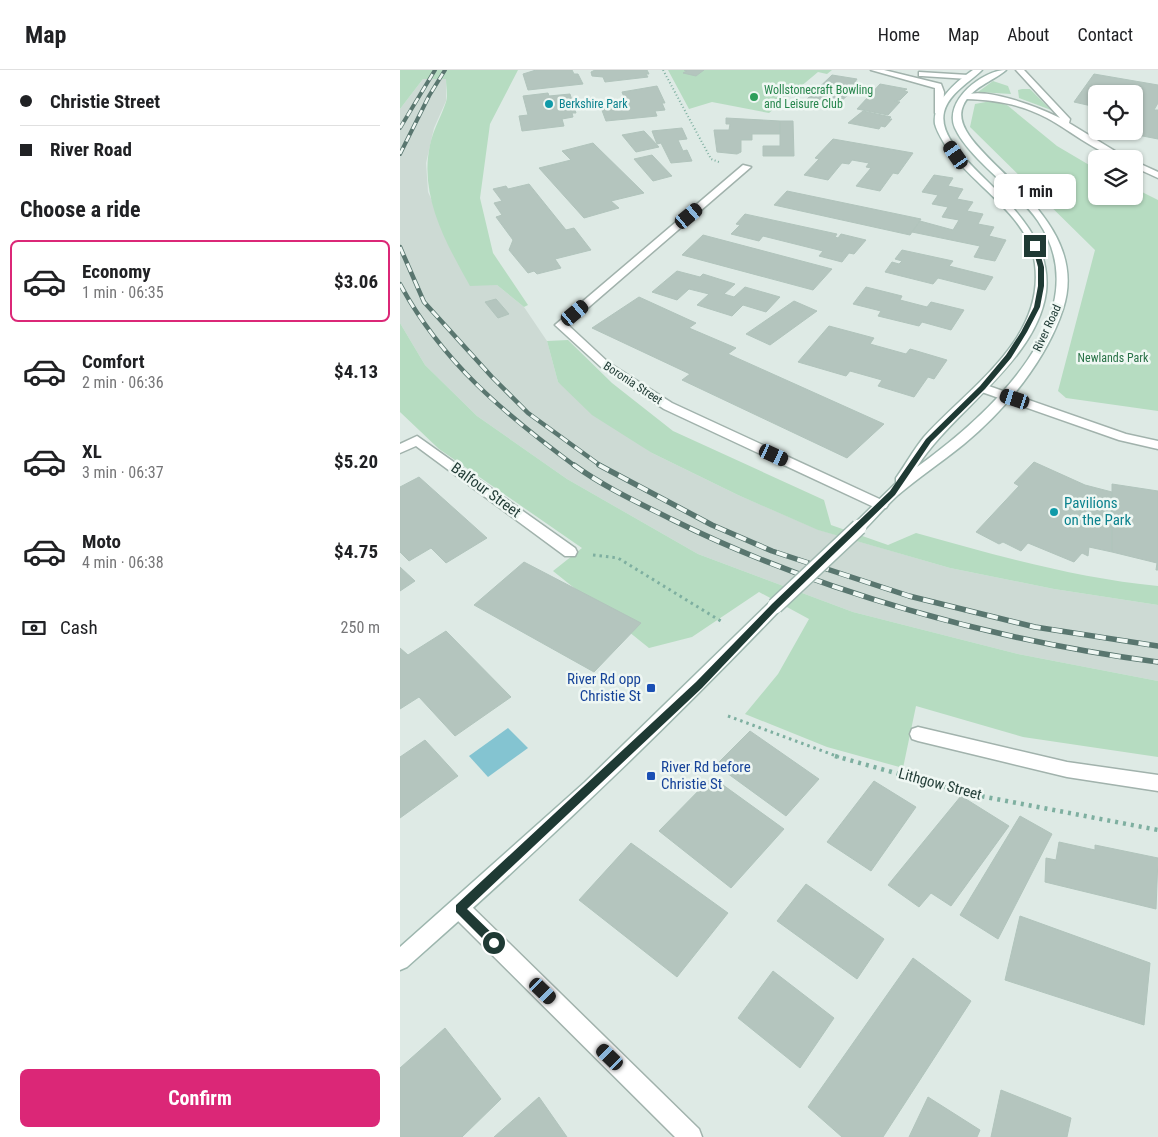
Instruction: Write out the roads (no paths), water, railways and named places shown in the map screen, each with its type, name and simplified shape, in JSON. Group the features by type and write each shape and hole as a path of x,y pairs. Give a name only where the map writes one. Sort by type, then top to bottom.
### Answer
{"main road":[{"name":"River Road","path":"875,70 938,86 940,93 937,104 947,141 956,155 1013,212 1035,246 1041,267 1041,286 1037,307 1009,356 982,388 928,441 893,493"},
{"path":"892,70 950,77 968,77"},
{"path":"940,113 951,94 978,70"},
{"name":"River Road","path":"400,960 460,909 699,685 775,606 893,493 982,422 1004,396 1043,342 1055,316 1062,291 1062,268 1057,247 1048,228 961,131 956,121 958,108 966,97 976,86 1002,70"},
{"path":"1020,70 1072,126 1107,150"},
{"path":"966,97 982,96 1011,100 1072,126"},
{"name":"Boronia Street","path":"746,167 561,325 605,366 668,406 881,505"},
{"path":"1143,168 1158,175"},
{"path":"982,388 1123,437 1158,445"},
{"name":"Balfour Street","path":"400,449 417,440 570,552"},
{"path":"918,734 981,751 1131,781 1158,783"},
{"path":"460,909 691,1137"}],"water":[{"path":"508,728 528,748 488,777 469,756"}],"railway":[{"path":"400,128 435,70"},
{"path":"400,154 429,96 445,70"},
{"path":"400,247 424,302 492,377 528,413 601,466"},
{"path":"400,284 435,338 477,385 524,427 575,466"},
{"path":"574,465 622,494 729,546 787,570 848,591 972,627 1097,653 1158,662"},
{"path":"599,465 712,525 772,551 909,596 1035,627 1158,646"}],"place":[{"name":"Wollstonecraft Bowling and Leisure Club","path":"754,97"},
{"name":"Berkshire Park","path":"549,104"},
{"name":"Pavilions on the Park","path":"1054,512"},
{"name":"River Rd opp Christie St","path":"651,688"},
{"name":"River Rd before Christie St","path":"651,776"}],"park label":[{"name":"Newlands Park","path":"1113,358"}]}
